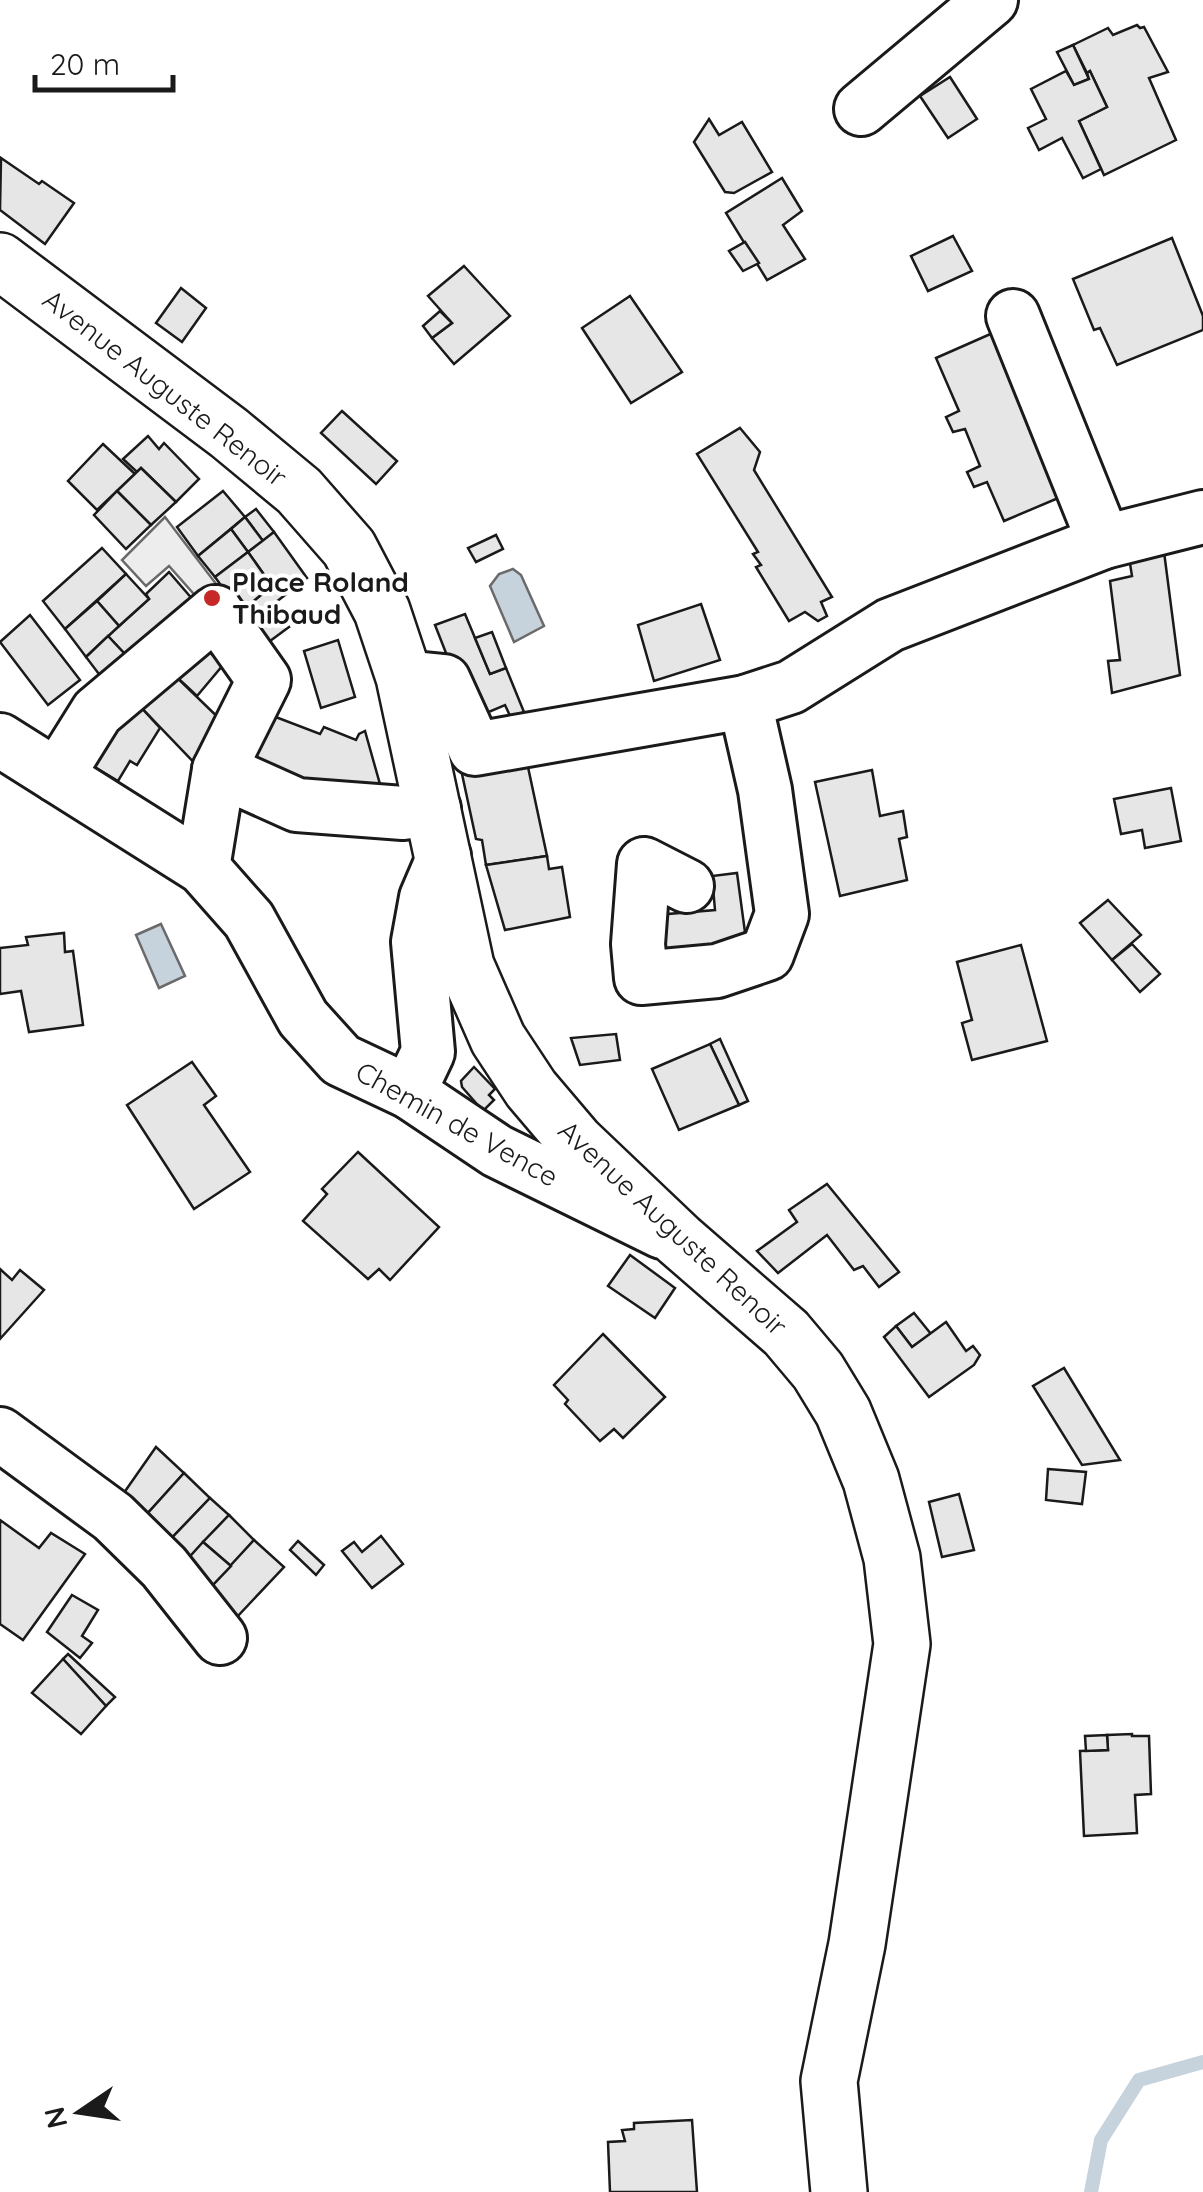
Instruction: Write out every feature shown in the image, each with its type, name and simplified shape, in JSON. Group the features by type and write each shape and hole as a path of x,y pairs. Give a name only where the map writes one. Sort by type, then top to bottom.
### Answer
{"main road":[{"name":"Avenue Auguste Renoir","path":"0,262 229,433 299,491 349,548 382,611 404,678 466,966 498,1038 531,1090 576,1142 679,1240 762,1309 818,1370 843,1412 871,1480 892,1558 902,1644 856,1944 829,2081 839,2192"}],"street":[{"path":"861,109 991,0"},
{"path":"1013,316 1104,542"},
{"path":"404,678 444,681 475,749 745,702 791,687 890,625 1104,542 1203,517"},
{"path":"57,776 97,712 216,612 264,680 219,770 203,868"},
{"path":"687,886 644,864 638,944 642,978 717,971 767,954 782,914 766,790 745,702"},
{"name":"Chemin de Vence","path":"0,740 203,868 248,920 302,1018 340,1060 409,1092 497,1150 679,1240"},
{"path":"219,770 298,805 403,813 439,832 418,942 428,1052 409,1092"},
{"path":"0,1434 113,1517 164,1567 220,1638"}],"shaded area":[{"name":"Place Roland Thibaud","path":"165,517 284,673 208,610 169,566 146,586 122,560"},
{"path":"513,569 521,575 544,626 514,642 490,586 499,574"},
{"path":"161,924 185,976 159,988 136,935"}],"building":[{"path":"1137,25 1144,27 1168,72 1149,78 1176,140 1104,175 1079,121 1107,107 1073,45 1108,28 1113,35"},
{"path":"1073,45 1089,79 1074,85 1057,52"},
{"path":"1066,71 1074,85 1089,79 1090,71 1107,107 1079,121 1101,169 1083,178 1062,138 1039,150 1028,128 1046,119 1031,89"},
{"path":"950,77 977,119 948,138 920,96"},
{"path":"709,119 719,135 742,122 772,172 734,193 725,192 694,142"},
{"path":"1,158 74,203 45,244 0,210"},
{"path":"782,178 802,211 783,225 805,259 767,280 726,213"},
{"path":"953,236 972,271 928,291 911,256"},
{"path":"1172,238 1203,316 1203,330 1117,365 1100,328 1094,330 1073,279"},
{"path":"745,242 759,263 743,271 729,251"},
{"path":"464,266 510,316 454,364 432,338 452,323 428,296"},
{"path":"181,288 206,308 182,342 156,323"},
{"path":"630,296 682,372 631,403 582,328"},
{"path":"440,311 452,323 432,338 423,326"},
{"path":"995,332 1063,496 1004,521 987,482 974,487 967,472 980,466 965,429 953,432 946,417 959,411 936,358"},
{"path":"342,411 397,461 376,484 321,433"},
{"path":"740,428 760,452 754,470 832,597 821,602 827,616 818,621 805,612 789,621 756,567 761,565 753,554 758,552 697,454"},
{"path":"148,436 159,449 164,443 199,479 176,502 141,468 137,472 123,459"},
{"path":"103,444 135,474 97,510 68,481"},
{"path":"141,468 176,502 151,525 117,491"},
{"path":"117,491 151,525 126,549 94,515"},
{"path":"223,491 245,517 198,556 177,527"},
{"path":"256,509 274,532 263,541 245,517"},
{"path":"245,517 263,541 248,552 231,529"},
{"path":"231,529 248,552 215,577 198,556"},
{"path":"274,532 307,578 249,623 240,612 272,586 248,552"},
{"path":"496,535 503,549 476,562 468,548"},
{"path":"1163,544 1180,675 1112,693 1108,661 1120,660 1110,581 1132,576 1128,551"},
{"path":"102,548 126,574 65,629 43,601"},
{"path":"248,552 272,586 240,612 215,577"},
{"path":"169,572 200,608 137,667 108,636 149,599 146,594"},
{"path":"126,574 149,599 119,626 97,601"},
{"path":"97,601 119,626 86,657 65,629"},
{"path":"701,604 720,660 654,681 638,625"},
{"path":"273,605 289,627 266,644 249,623"},
{"path":"465,614 490,674 506,668 524,712 511,718 505,705 472,719 435,625"},
{"path":"30,615 80,680 48,705 0,642"},
{"path":"492,632 506,668 490,674 475,638"},
{"path":"108,636 137,667 111,690 86,657"},
{"path":"193,636 223,665 197,696 166,667"},
{"path":"338,640 355,697 321,708 304,651"},
{"path":"166,667 228,727 204,773 135,701"},
{"path":"135,701 160,728 137,765 130,761 118,781 86,762"},
{"path":"260,711 320,734 324,727 356,740 365,731 385,802 267,779 232,759"},
{"path":"525,753 547,856 486,865 482,840 476,839 462,774"},
{"path":"872,770 880,816 903,811 907,837 899,839 907,880 840,896 815,782"},
{"path":"1171,788 1181,841 1145,848 1142,830 1121,834 1114,799"},
{"path":"547,856 549,869 562,867 570,917 505,930 486,865"},
{"path":"737,873 747,947 660,955 656,915 715,910 712,876"},
{"path":"1108,900 1141,935 1112,960 1080,923"},
{"path":"64,933 65,952 73,951 83,1025 29,1032 21,991 0,994 0,948 28,945 26,937"},
{"path":"1132,944 1160,974 1140,992 1112,960"},
{"path":"1021,945 1047,1041 972,1060 962,1023 972,1020 957,962"},
{"path":"616,1034 620,1060 580,1065 571,1038"},
{"path":"720,1039 748,1101 739,1105 710,1044"},
{"path":"710,1044 739,1105 679,1130 652,1069"},
{"path":"192,1062 216,1096 204,1105 250,1172 194,1209 127,1105"},
{"path":"474,1067 495,1089 489,1095 494,1100 483,1111 462,1087 461,1081"},
{"path":"358,1152 439,1227 390,1280 379,1269 368,1279 303,1221 327,1194 322,1189"},
{"path":"827,1184 899,1272 879,1287 863,1266 854,1270 827,1235 778,1273 757,1251 797,1222 789,1210"},
{"path":"630,1255 675,1288 655,1318 608,1286"},
{"path":"0,1269 12,1280 20,1270 44,1290 0,1339"},
{"path":"914,1313 931,1334 912,1347 896,1326"},
{"path":"946,1322 966,1351 973,1346 980,1355 974,1365 929,1397 884,1337 896,1326 912,1347"},
{"path":"603,1334 665,1397 623,1438 614,1429 600,1441 565,1404 568,1400 554,1385"},
{"path":"1064,1368 1120,1460 1082,1465 1033,1386"},
{"path":"156,1447 184,1473 138,1524 121,1497"},
{"path":"1048,1469 1086,1472 1082,1504 1046,1500"},
{"path":"184,1473 210,1498 164,1546 138,1524"},
{"path":"959,1494 974,1550 942,1557 929,1502"},
{"path":"210,1498 229,1515 184,1563 164,1546"},
{"path":"229,1515 254,1540 231,1566 203,1542"},
{"path":"0,1520 39,1548 51,1533 85,1554 23,1640 0,1624"},
{"path":"381,1536 403,1564 372,1588 342,1551 354,1542 362,1552"},
{"path":"254,1540 284,1567 236,1618 207,1591"},
{"path":"298,1541 324,1565 316,1575 290,1550"},
{"path":"203,1542 231,1566 207,1591 184,1563"},
{"path":"72,1595 98,1610 82,1636 92,1643 80,1658 47,1632"},
{"path":"68,1654 115,1697 106,1706 63,1659"},
{"path":"63,1659 106,1706 81,1734 32,1693"},
{"path":"1107,1735 1149,1736 1151,1794 1135,1795 1137,1833 1084,1836 1080,1751 1108,1750"},
{"path":"1107,1735 1108,1750 1086,1751 1085,1736"},
{"path":"692,2120 697,2192 610,2192 608,2142 625,2141 622,2130 634,2129 634,2123"}],"waterway":[{"path":"1091,2192 1101,2140 1139,2080 1203,2062"}],"place":[{"name":"Place Roland Thibaud","path":"212,598"}]}
